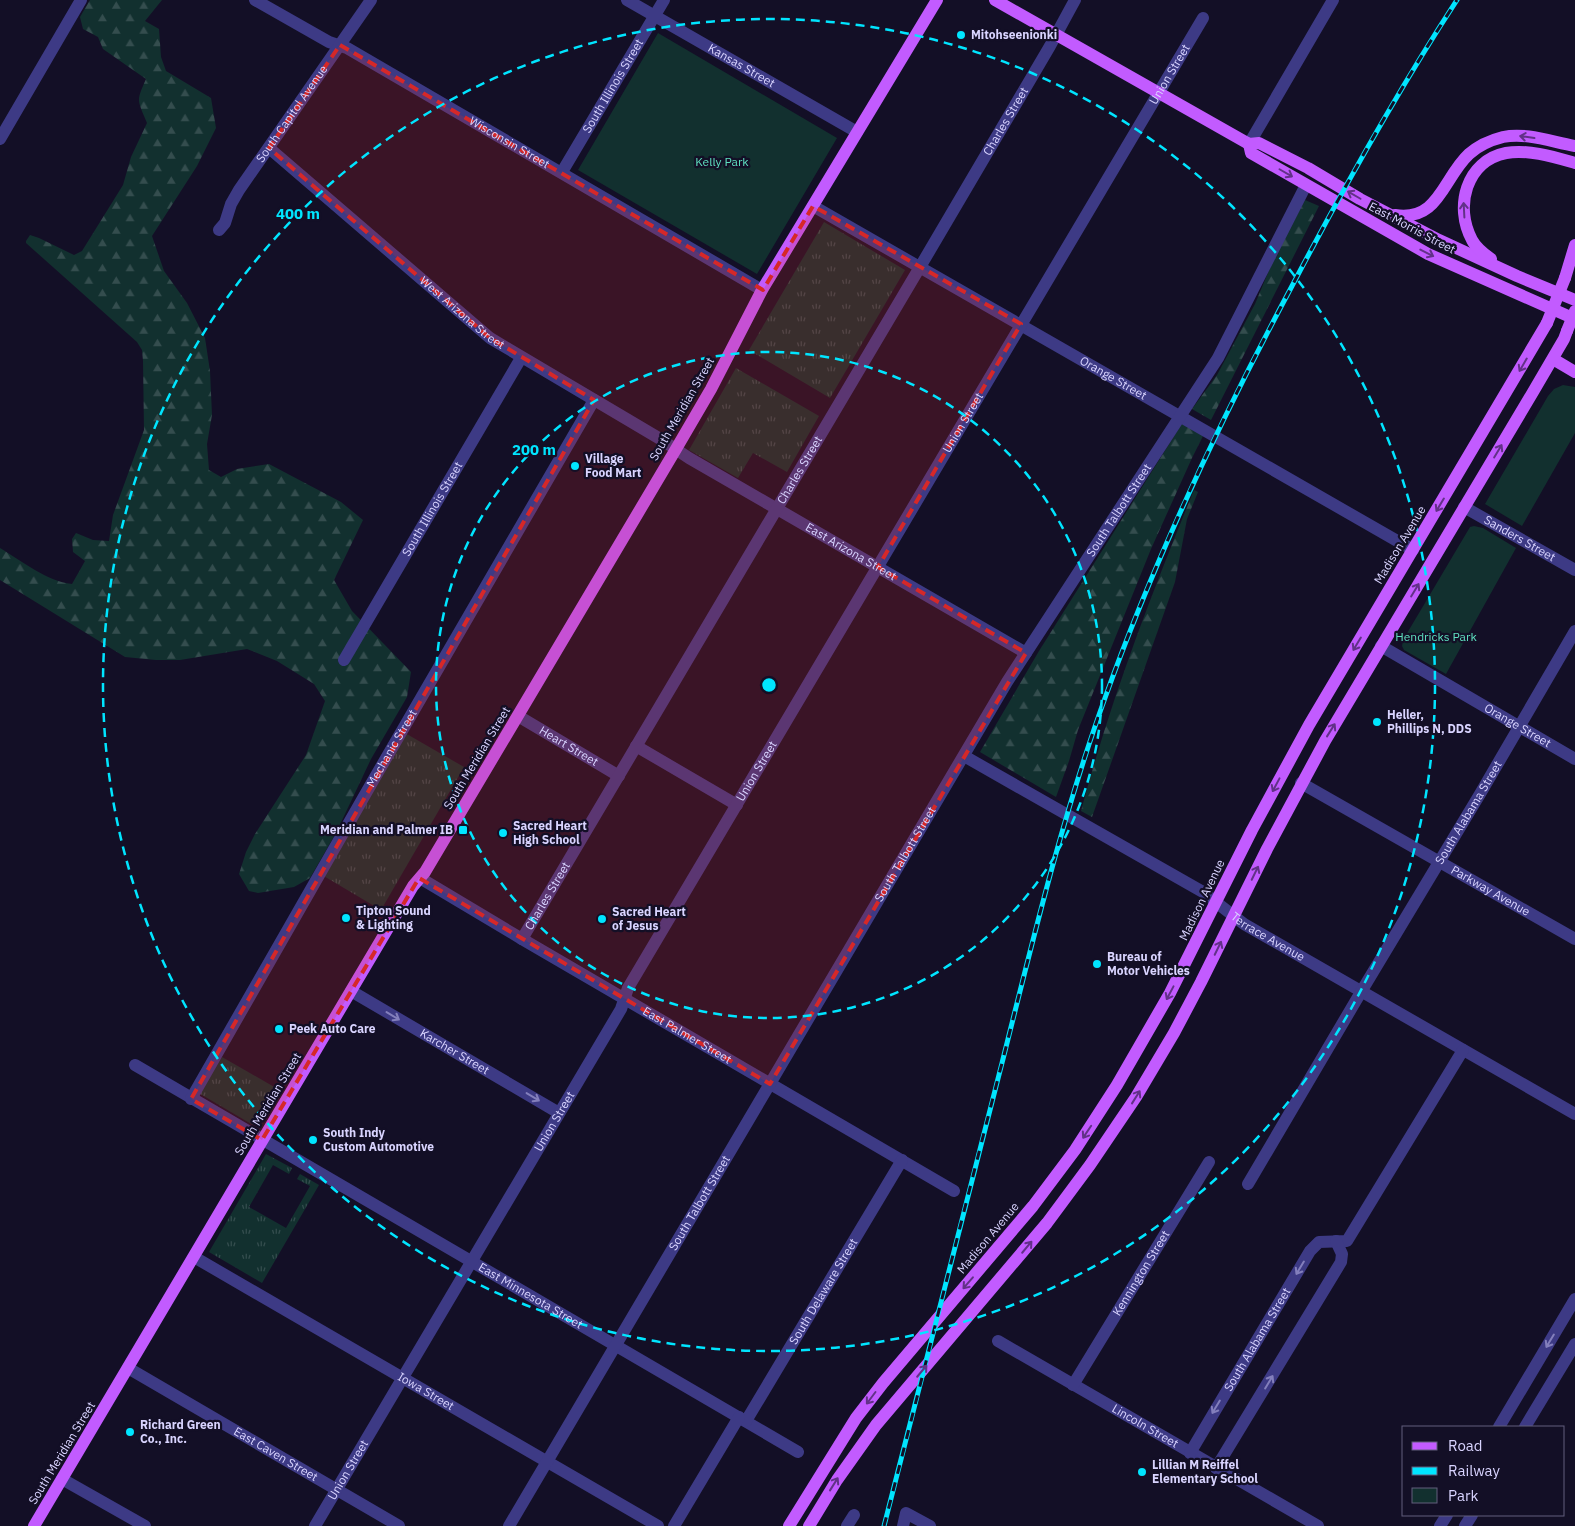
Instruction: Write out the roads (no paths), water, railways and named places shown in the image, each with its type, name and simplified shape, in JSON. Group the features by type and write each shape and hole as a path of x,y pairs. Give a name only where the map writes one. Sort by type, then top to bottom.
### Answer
{"main road":[{"name":"South Meridian Street","path":"34,1526 413,886 420,878 518,716 712,389 762,290 937,0"},
{"name":"East Morris Street","path":"995,0 1248,144 1259,143 1284,155 1388,214 1511,273 1575,300"},
{"path":"1388,214 1406,217 1422,212 1433,204 1470,153 1492,140 1520,136 1575,146"},
{"name":"East Morris Street","path":"1248,144 1251,153 1428,254 1575,319"},
{"path":"1511,273 1492,261 1480,250 1473,242 1467,229 1464,203 1466,188 1471,178 1485,163 1505,153 1521,152 1575,163"},
{"name":"Madison Avenue","path":"789,1526 845,1434 870,1399 996,1251 1075,1150 1118,1086 1184,968 1252,830 1304,733 1547,322 1565,278 1575,245"},
{"path":"809,1526 841,1473 876,1425 1047,1223 1090,1165 1136,1097 1174,1033 1301,783 1553,359 1575,311"},
{"path":"1553,359 1575,372"}],"street":[{"path":"0,139 81,0"},
{"name":"Wisconsin Street","path":"255,0 329,42 340,45 562,172 762,290"},
{"name":"South Capitol Avenue","path":"219,230 225,223 236,196 371,0"},
{"name":"Kansas Street","path":"626,0 857,132"},
{"name":"South Illinois Street","path":"562,172 664,0"},
{"name":"Charles Street","path":"522,940 920,267 1075,0"},
{"path":"1248,144 1333,0"},
{"name":"Union Street","path":"314,1526 621,1008 628,988 1203,18"},
{"name":"West Arizona Street","path":"269,148 490,338 676,449"},
{"name":"South Talbott Street","path":"509,1526 1026,653 1218,358 1306,185"},
{"name":"Orange Street","path":"813,206 1413,550"},
{"name":"South Illinois Street","path":"344,660 522,358"},
{"name":"Mechanic Street","path":"191,1098 594,400"},
{"name":"East Arizona Street","path":"676,449 1026,653"},
{"name":"Sanders Street","path":"1464,507 1575,570"},
{"name":"South Alabama Street","path":"1361,992 1440,862 1575,631"},
{"name":"Orange Street","path":"1381,646 1575,759"},
{"name":"Heart Street","path":"518,716 619,776"},
{"path":"636,746 737,805"},
{"name":"Terrace Avenue","path":"964,756 1203,892 1233,917 1575,1114"},
{"name":"Parkway Avenue","path":"1301,783 1575,939"},
{"name":"East Palmer Street","path":"420,878 522,940 954,1191"},
{"name":"Karcher Street","path":"351,991 559,1113"},
{"path":"1248,1184 1361,992"},
{"name":"South Alabama Street","path":"1190,1453 1310,1251 1319,1242 1347,1241 1463,1050"},
{"name":"East Minnesota Street","path":"135,1065 798,1452"},
{"name":"South Delaware Street","path":"674,1526 902,1160"},
{"name":"Kennington Street","path":"1073,1386 1210,1162"},
{"path":"1216,1468 1341,1262 1342,1254 1336,1241"},
{"name":"Iowa Street","path":"194,1256 658,1526"},
{"path":"1500,1426 1575,1299"},
{"name":"Lincoln Street","path":"998,1341 1318,1526"},
{"path":"1526,1426 1575,1344"},
{"name":"East Caven Street","path":"128,1368 399,1526"},
{"path":"62,1479 145,1526"},
{"path":"903,1526 906,1512 930,1526"}],"railway":[{"path":"884,1526 1049,879 1075,788 1105,698 1168,540 1240,386 1371,141 1457,0"}],"place":[{"name":"Mitohseenionki","path":"961,35"},
{"name":"Village Food Mart","path":"575,466"},
{"name":"Heller, Phillips N, DDS","path":"1377,722"},
{"name":"Meridian and Palmer IB","path":"463,830"},
{"name":"Sacred Heart High School","path":"503,833"},
{"name":"Tipton Sound & Lighting","path":"346,918"},
{"name":"Sacred Heart of Jesus","path":"602,919"},
{"name":"Bureau of Motor Vehicles","path":"1097,964"},
{"name":"Peek Auto Care","path":"279,1029"},
{"name":"South Indy Custom Automotive","path":"313,1140"},
{"name":"Richard Green Co., Inc.","path":"130,1432"},
{"name":"Lillian M Reiffel Elementary School","path":"1142,1472"}],"park label":[{"name":"Kelly Park","path":"722,162"},
{"name":"Hendricks Park","path":"1436,637"}]}
